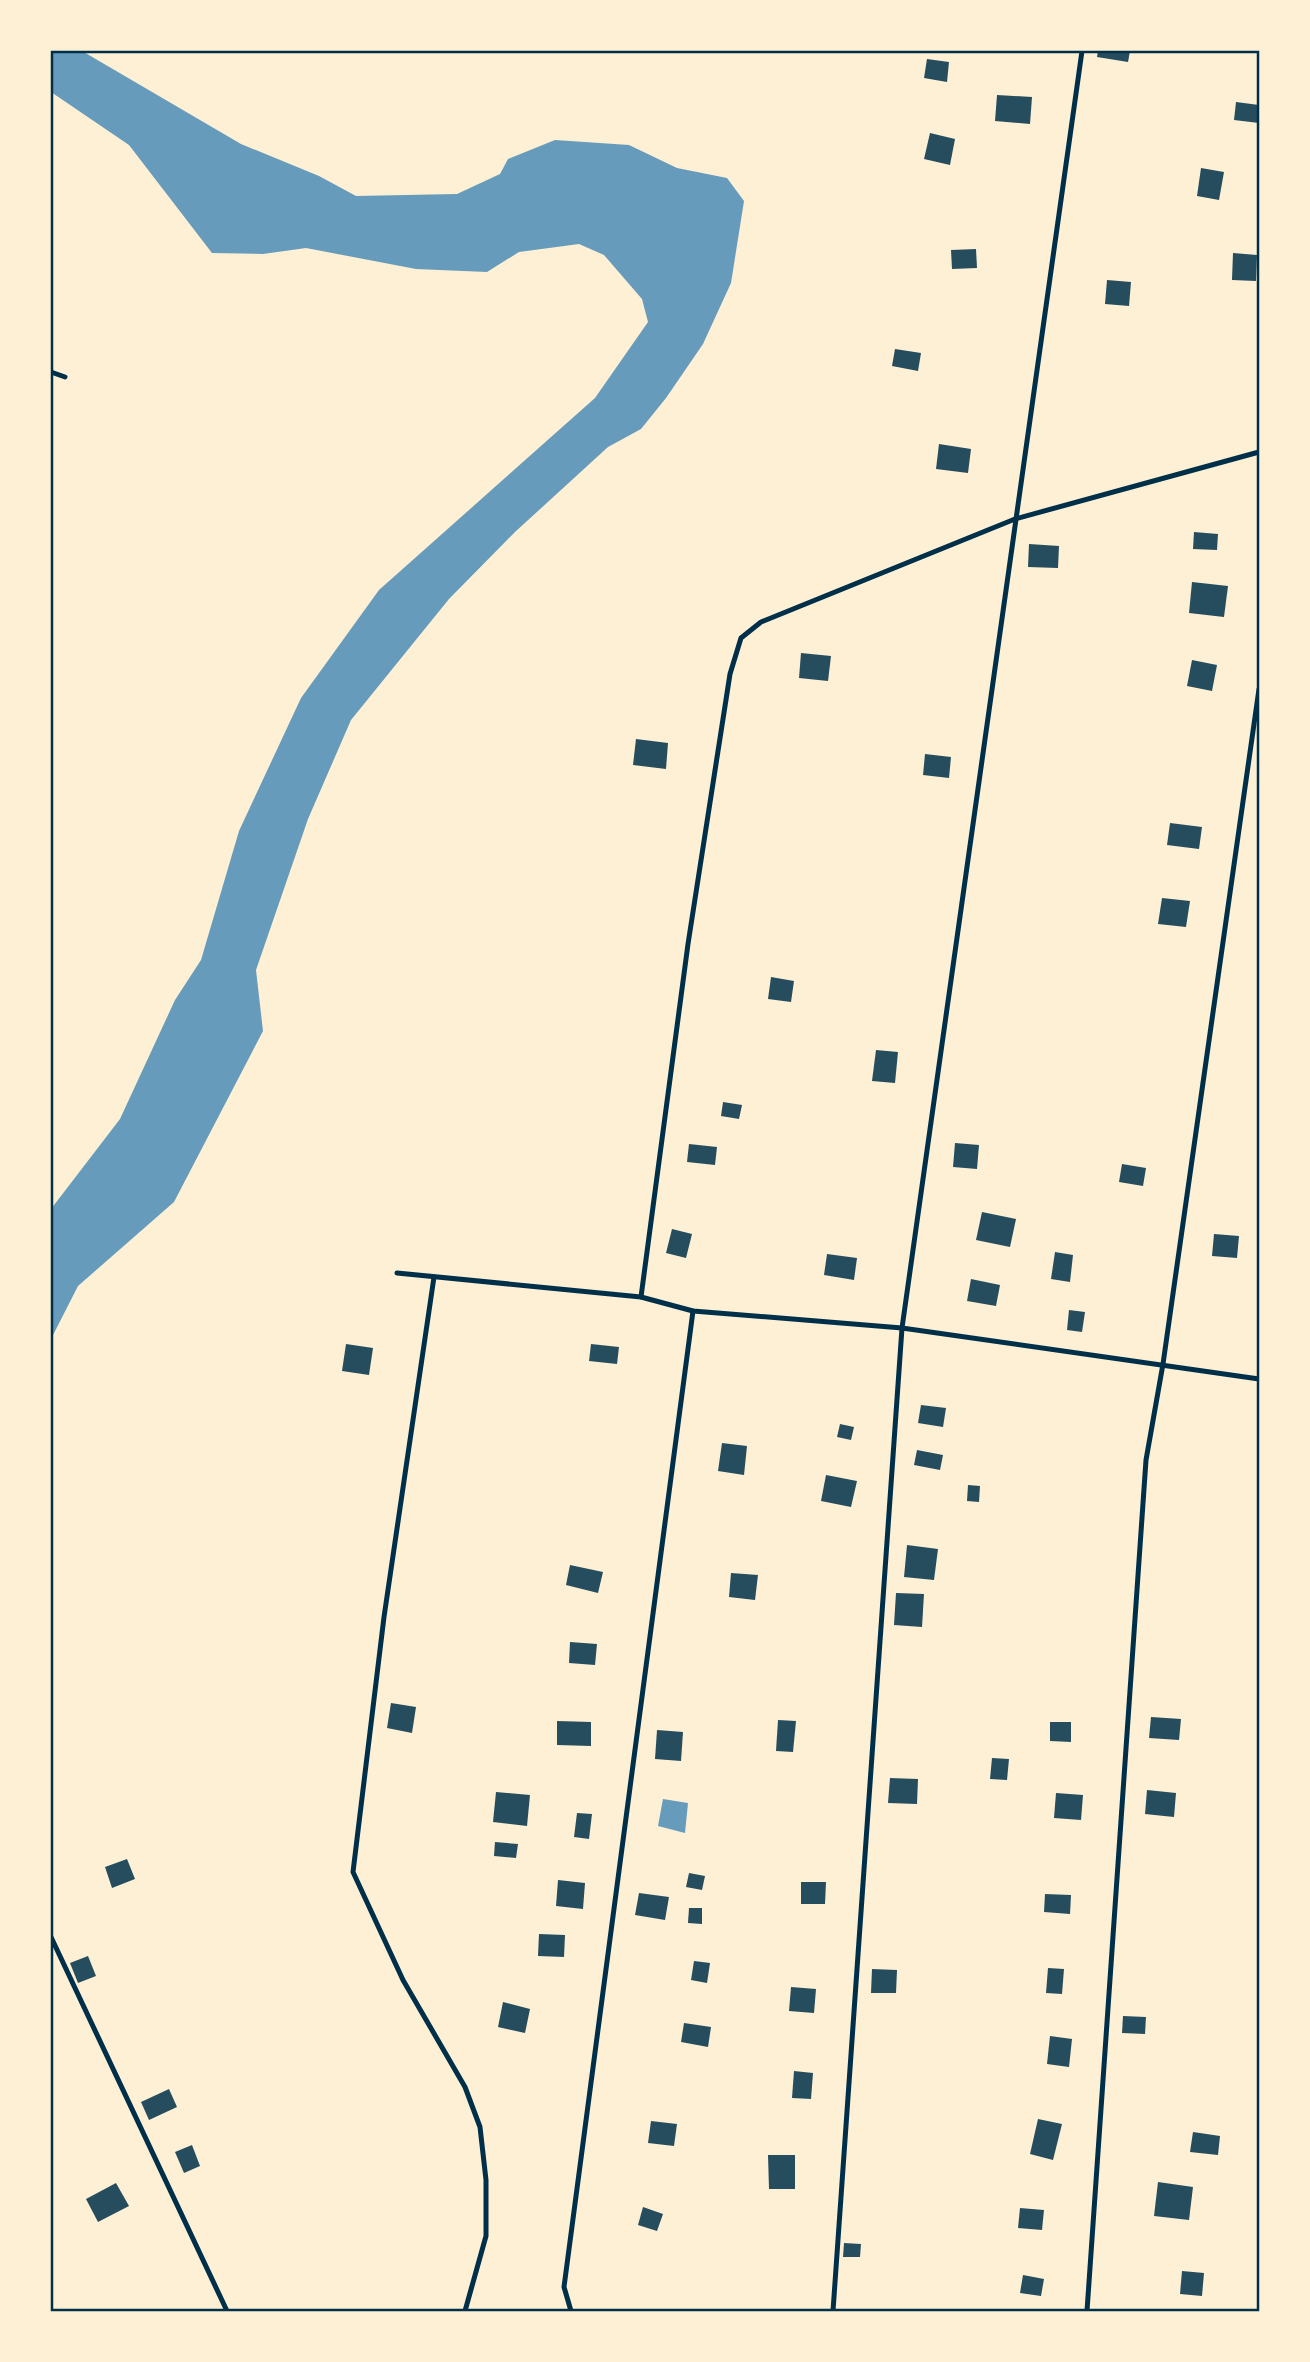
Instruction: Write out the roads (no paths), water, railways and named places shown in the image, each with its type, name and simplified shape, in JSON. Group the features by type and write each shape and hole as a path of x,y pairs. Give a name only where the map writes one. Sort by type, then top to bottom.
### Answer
{"lane":[{"path":"833,2311 902,1328 1082,51"},
{"path":"51,372 65,377"},
{"path":"641,1297 688,944 730,674 741,638 761,622 1015,519 1259,452"},
{"path":"1087,2311 1146,1460 1163,1364 1259,689"},
{"path":"397,1273 641,1297 693,1311 902,1328 1259,1379"},
{"path":"435,1277 384,1617 353,1872 403,1980 465,2087 480,2127 486,2179 486,2236 465,2311"},
{"path":"571,2311 564,2287 693,1311"},
{"path":"51,1937 227,2311"}],"water":[{"path":"51,51 82,51 241,144 319,176 356,196 457,194 500,174 508,159 555,140 629,145 677,168 727,178 744,201 731,283 703,344 666,398 641,429 608,447 515,532 449,599 351,720 308,819 256,970 263,1031 174,1202 78,1286 51,1339 51,1209 120,1119 175,1000 201,960 239,831 301,698 379,590 595,398 648,322 642,299 604,255 579,244 519,252 487,272 416,269 306,248 263,254 212,253 129,145 51,92"},
{"path":"663,1799 688,1803 685,1833 658,1826"}]}
